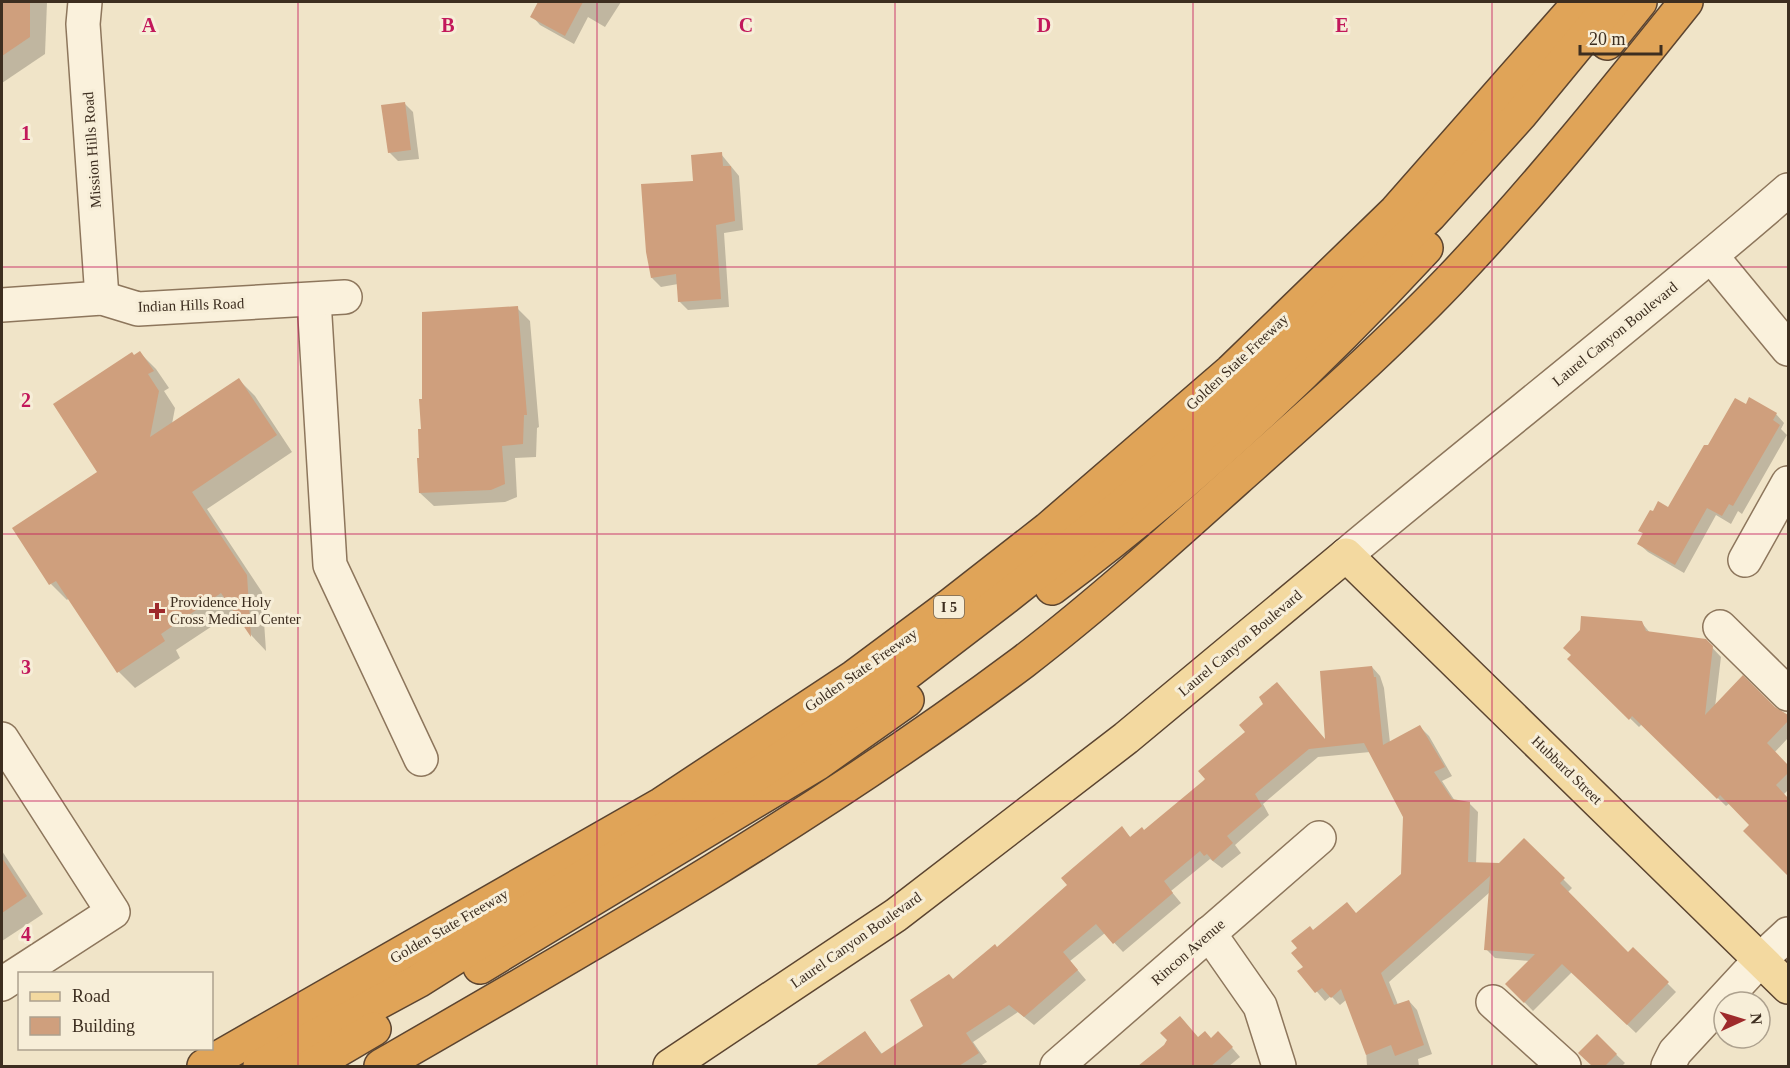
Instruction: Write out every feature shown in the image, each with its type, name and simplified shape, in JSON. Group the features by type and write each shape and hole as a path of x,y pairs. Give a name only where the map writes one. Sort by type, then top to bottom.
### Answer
{"highway":[{"name":"Golden State Freeway","path":"204,1066 662,804 854,677 952,604 1048,529 1239,363 1396,211 1580,2"},
{"path":"260,1066 418,981 586,875 756,775 898,680 1005,598 1126,502 1217,422 1430,216 1520,115 1613,2"},
{"path":"310,1066 630,879 818,763 977,648 1144,517 1240,434 1371,308 1550,112 1640,2"},
{"path":"381,1066 687,889 908,743 1024,661 1148,559 1309,415 1448,281 1590,121 1686,2"}],"main road":[{"name":"Hubbard Street","path":"1346,555 1788,987"},
{"name":"Laurel Canyon Boulevard","path":"670,1066 896,915 1126,738 1346,555"}],"street":[{"name":"Mission Hills Road","path":"85,2 83,24 102,298"},
{"name":"Laurel Canyon Boulevard","path":"1346,555 1505,422 1712,257 1788,190"},
{"path":"1712,257 1788,349"},
{"name":"Indian Hills Road","path":"2,305 102,298 138,309 330,299 330,565 422,759"},
{"path":"1745,560 1788,483"},
{"path":"1720,627 1788,694"},
{"path":"2,739 113,912 20,972"},
{"name":"Rincon Avenue","path":"1057,1066 1319,838"},
{"path":"1209,933 1260,1006 1280,1066"},
{"path":"1668,1066 1675,1052 1761,959 1788,934"},
{"path":"2,984 18,974"},
{"path":"1493,1002 1564,1066"}],"building":[{"path":"2,2 30,2 30,37 2,56"},
{"path":"538,2 583,2 565,36 530,17"},
{"path":"405,102 411,150 388,153 381,105"},
{"path":"722,152 723,166 731,166 735,221 716,225 721,299 678,302 676,274 651,278 646,252 641,184 693,181 691,155"},
{"path":"518,306 527,415 524,415 523,444 502,446 505,484 491,490 419,493 417,458 419,458 418,429 421,429 419,399 422,399 422,312"},
{"path":"140,351 154,371 148,374 159,391 150,437 239,378 277,435 192,492 247,575 251,637 221,593 161,634 165,641 117,673 56,581 49,585 12,528 97,472 53,404 132,352 134,355"},
{"path":"1749,397 1777,413 1773,420 1780,425 1733,506 1729,504 1722,516 1707,508 1675,565 1637,544 1643,533 1638,531 1650,510 1653,511 1658,501 1668,507 1735,398 1746,404"},
{"path":"1581,616 1642,621 1646,631 1706,639 1713,646 1705,715 1743,675 1775,707 1788,715 1788,721 1767,743 1788,765 1788,773 1776,785 1788,798 1788,876 1743,831 1749,825 1720,795 1717,799 1632,716 1629,720 1567,659 1571,655 1563,648 1580,630"},
{"path":"1372,666 1374,677 1376,677 1383,745 1420,725 1445,767 1434,772 1452,799 1470,802 1468,862 1499,863 1524,838 1565,878 1560,883 1628,952 1633,947 1669,982 1627,1025 1562,964 1524,1003 1505,984 1535,954 1484,950 1490,876 1381,973 1394,1005 1409,1000 1424,1045 1395,1056 1391,1045 1366,1055 1341,989 1331,998 1322,988 1315,993 1297,971 1303,967 1291,953 1297,948 1291,941 1310,926 1313,930 1347,902 1356,913 1401,874 1403,817 1364,743 1309,749 1255,794 1262,806 1227,836 1233,843 1213,861 1207,854 1204,856 1200,851 1164,881 1173,893 1113,944 1096,924 1063,952 1078,970 1024,1017 1009,1005 966,1033 979,1053 959,1066 815,1066 865,1031 881,1054 923,1026 910,1000 949,974 953,979 995,944 997,947 1067,885 1061,878 1122,826 1130,837 1142,827 1144,830 1203,781 1205,779 1198,771 1245,732 1239,725 1263,704 1259,697 1277,682 1325,739 1320,671"},
{"path":"2,858 27,896 2,913"},
{"path":"1180,1016 1198,1037 1205,1031 1211,1038 1218,1031 1233,1047 1211,1066 1138,1066 1164,1045 1167,1040 1160,1033"},
{"path":"1597,1034 1617,1054 1605,1066 1592,1066 1578,1053"}],"place":[{"name":"Providence Holy Cross Medical Center","path":"157,611"}]}
